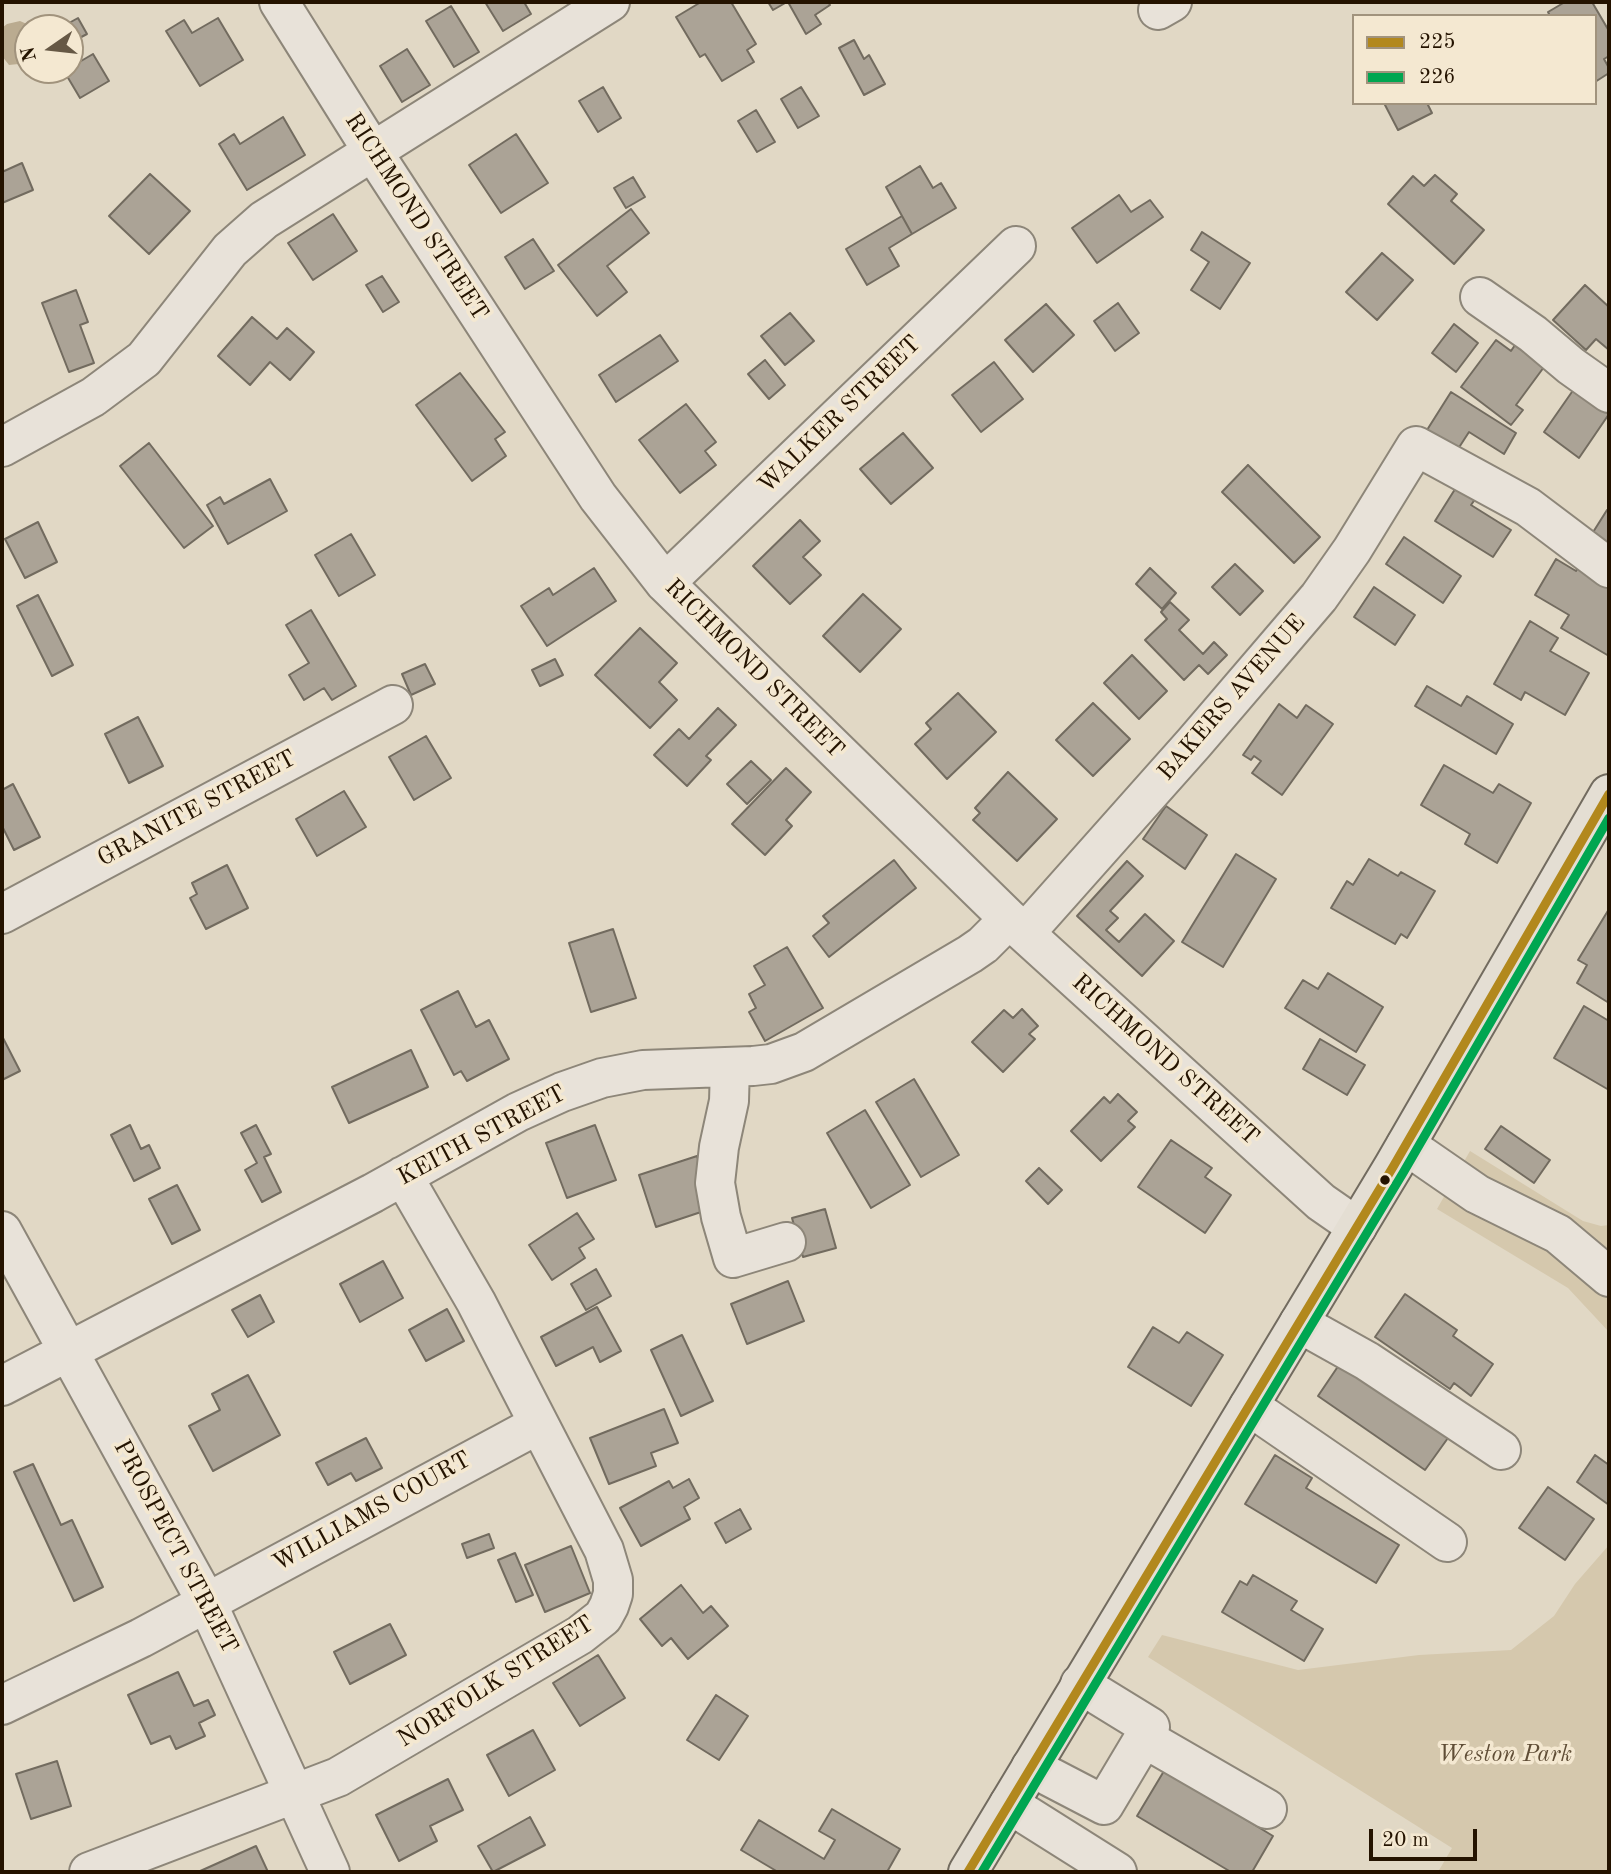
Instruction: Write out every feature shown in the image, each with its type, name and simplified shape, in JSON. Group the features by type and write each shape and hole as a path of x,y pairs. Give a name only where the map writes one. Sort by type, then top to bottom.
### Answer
{"main road":[{"path":"968,1872 1406,1145 1609,794"}],"street":[{"name":"RICHMOND STREET","path":"279,2 373,152 598,497 665,583 1017,926 1321,1202 1357,1227"},
{"path":"2,447 93,397 128,372 160,341 215,267 246,234 283,206 610,2"},
{"name":"WALKER STREET","path":"665,583 1016,246"},
{"path":"1480,297 1609,393"},
{"name":"BAKERS AVENUE","path":"1017,926 1218,716 1319,597 1352,550 1416,446 1528,507 1609,568"},
{"name":"GRANITE STREET","path":"2,914 393,705"},
{"name":"KEITH STREET","path":"2,1386 403,1177 518,1112 584,1084 643,1070 771,1063 804,1052 1017,926"},
{"path":"730,1067 729,1101 719,1147 715,1183 720,1217 733,1258 786,1242"},
{"path":"1406,1145 1477,1194 1558,1234 1609,1277"},
{"name":"NORFOLK STREET","path":"89,1872 296,1794 359,1765 580,1635 603,1617 613,1594 609,1564 476,1302 403,1177"},
{"name":"PROSPECT STREET","path":"2,1231 207,1603 330,1872"},
{"path":"1298,1323 1367,1361 1501,1450"},
{"path":"1249,1406 1447,1542"},
{"name":"WILLIAMS COURT","path":"2,1705 141,1638 539,1424"},
{"path":"1031,1767 1104,1805 1144,1738 1150,1727 1080,1684"},
{"path":"1144,1738 1267,1809"},
{"path":"1009,1804 1117,1872"}],"green space":[{"path":"1470,1151 1583,1221 1601,1226 1609,1225 1609,1332 1568,1288 1437,1209"},
{"name":"Weston Park","path":"1609,1545 1609,1872 1438,1872 1452,1848 1148,1657 1162,1635 1298,1670 1419,1655 1511,1650 1554,1616 1575,1584"}],"shaded area":[{"path":"14,22 14,64 9,65 2,56 2,28"}],"building":[{"path":"485,2 524,2 531,14 503,31"},
{"path":"701,2 731,2 756,44 747,50 754,62 722,81 705,54 700,57 676,17"},
{"path":"768,2 787,2 773,10"},
{"path":"788,2 828,2 830,5 815,15 821,24 806,34"},
{"path":"1565,2 1592,2 1609,31 1609,56 1604,59 1609,73 1597,81 1597,14 1548,12"},
{"path":"451,6 479,52 454,67 426,21"},
{"path":"218,18 243,60 200,86 166,31 184,20 192,33"},
{"path":"854,40 864,59 869,55 885,84 864,95 839,48"},
{"path":"407,49 430,85 402,102 380,66"},
{"path":"93,54 109,81 80,98 72,84 84,84 84,59"},
{"path":"603,87 621,118 598,132 579,101"},
{"path":"801,87 819,116 798,128 781,99"},
{"path":"1385,105 1428,105 1432,113 1398,130"},
{"path":"756,110 775,142 757,152 738,121"},
{"path":"283,117 305,155 247,190 219,144 234,134 240,144"},
{"path":"516,134 548,183 501,213 469,165"},
{"path":"22,163 33,190 2,203 2,172"},
{"path":"920,166 933,188 941,183 956,208 912,234 886,187"},
{"path":"150,174 190,211 149,254 109,216"},
{"path":"1435,175 1457,194 1451,201 1484,230 1454,264 1388,204 1413,176 1424,186"},
{"path":"633,177 645,197 626,208 614,188"},
{"path":"1119,195 1131,212 1150,200 1163,217 1097,263 1072,228"},
{"path":"631,209 649,233 607,266 627,292 597,316 558,265"},
{"path":"333,214 357,251 313,280 288,243"},
{"path":"902,216 912,234 889,248 899,266 867,285 846,249"},
{"path":"1202,232 1250,263 1220,309 1191,290 1209,262 1191,250"},
{"path":"533,239 554,271 525,289 505,257"},
{"path":"1382,253 1413,280 1377,320 1346,292"},
{"path":"382,276 399,302 383,312 366,285"},
{"path":"1585,285 1609,307 1609,350 1596,339 1586,350 1553,320"},
{"path":"76,290 88,322 80,325 94,363 69,372 42,303"},
{"path":"1118,303 1139,333 1115,351 1094,321"},
{"path":"1046,304 1074,335 1033,372 1005,340"},
{"path":"790,313 814,341 785,365 761,336"},
{"path":"252,317 277,339 287,328 314,352 290,380 270,362 250,385 218,356"},
{"path":"1454,324 1478,343 1456,372 1432,353"},
{"path":"660,335 678,361 616,402 599,375"},
{"path":"1496,340 1511,351 1515,345 1544,367 1516,405 1523,410 1511,425 1461,387"},
{"path":"765,360 785,385 769,399 748,374"},
{"path":"994,362 1023,399 981,432 952,395"},
{"path":"460,373 505,432 495,439 506,456 472,481 416,405"},
{"path":"1574,389 1609,414 1579,458 1544,432"},
{"path":"1451,392 1516,433 1504,454 1469,432 1458,449 1427,430"},
{"path":"686,404 716,442 705,451 716,465 680,493 639,440"},
{"path":"903,433 933,468 891,504 860,469"},
{"path":"149,443 213,526 184,548 120,466"},
{"path":"1248,465 1320,537 1294,563 1222,492"},
{"path":"270,479 287,511 228,544 207,505 220,497 224,504"},
{"path":"1457,486 1476,498 1471,505 1511,530 1493,557 1435,521"},
{"path":"1607,510 1609,511 1609,549 1590,537"},
{"path":"800,520 820,541 803,557 821,575 790,604 753,566"},
{"path":"38,522 57,562 25,578 5,539"},
{"path":"351,534 375,575 339,596 315,555"},
{"path":"1404,537 1461,576 1443,603 1386,564"},
{"path":"1556,559 1576,571 1581,563 1609,579 1609,656 1561,628 1569,615 1535,595"},
{"path":"1235,564 1263,591 1240,615 1212,587"},
{"path":"594,568 616,601 547,646 521,606 549,588 553,595"},
{"path":"1150,568 1176,593 1162,609 1136,584"},
{"path":"1374,587 1415,615 1395,645 1354,617"},
{"path":"863,594 901,629 860,672 823,636"},
{"path":"38,595 73,665 52,676 17,606"},
{"path":"1170,602 1189,620 1179,630 1203,654 1214,642 1227,655 1208,674 1199,665 1184,680 1145,640 1167,619 1161,612"},
{"path":"311,610 356,686 332,700 324,688 304,700 289,675 309,663 286,625"},
{"path":"1530,621 1558,638 1550,651 1589,673 1565,715 1525,692 1521,700 1494,684"},
{"path":"640,628 677,663 659,682 677,700 650,728 595,675"},
{"path":"1132,655 1167,691 1139,719 1104,683"},
{"path":"555,659 563,675 540,686 532,670"},
{"path":"425,664 435,684 411,695 402,674"},
{"path":"1427,686 1461,706 1467,696 1513,724 1496,754 1415,706"},
{"path":"958,693 996,732 947,779 915,744 931,729 926,723"},
{"path":"1093,703 1130,739 1093,776 1056,740"},
{"path":"1279,704 1297,718 1306,705 1333,724 1282,795 1252,773 1261,761 1254,756 1251,760 1243,755"},
{"path":"718,708 736,725 706,756 711,760 687,786 654,755 679,729 689,739"},
{"path":"138,717 163,766 129,783 105,734"},
{"path":"426,736 451,778 414,800 389,757"},
{"path":"751,761 771,780 747,804 727,784"},
{"path":"1444,765 1493,793 1499,784 1531,803 1497,863 1465,844 1470,834 1421,805"},
{"path":"786,768 811,792 786,820 792,826 765,855 732,824"},
{"path":"1008,772 1057,819 1017,861 973,820 980,813 975,808"},
{"path":"13,784 40,837 14,850 2,826 2,790"},
{"path":"344,791 366,827 317,856 296,819"},
{"path":"1166,806 1207,835 1185,869 1143,839"},
{"path":"1236,854 1276,879 1223,967 1182,942"},
{"path":"1369,859 1398,876 1401,872 1435,891 1407,938 1401,934 1395,944 1331,908 1347,881 1353,885"},
{"path":"894,860 916,888 829,957 813,936 829,923 823,916"},
{"path":"1127,861 1143,876 1110,911 1118,918 1106,930 1119,942 1145,914 1174,941 1142,976 1077,916"},
{"path":"227,865 248,908 206,929 190,898 197,894 192,883"},
{"path":"1609,909 1609,1003 1577,983 1587,965 1578,960"},
{"path":"613,929 636,998 591,1012 569,943"},
{"path":"787,947 823,1008 765,1041 749,1012 756,1008 749,994 765,985 754,966"},
{"path":"1328,973 1383,1007 1356,1052 1285,1008 1303,980 1318,989"},
{"path":"458,991 476,1027 489,1020 509,1059 467,1081 461,1071 454,1075 421,1010"},
{"path":"1584,1006 1609,1021 1609,1090 1554,1058"},
{"path":"1022,1009 1038,1026 1029,1034 1035,1039 1003,1072 972,1042 1004,1010 1013,1018"},
{"path":"2,1036 20,1071 2,1080"},
{"path":"1320,1039 1365,1065 1347,1095 1303,1069"},
{"path":"411,1050 428,1087 349,1123 332,1087"},
{"path":"914,1079 959,1155 921,1177 876,1102"},
{"path":"1118,1094 1137,1112 1128,1121 1135,1127 1101,1161 1071,1131 1104,1097 1110,1103"},
{"path":"865,1110 910,1185 871,1208 827,1133"},
{"path":"130,1125 141,1149 149,1145 160,1168 134,1181 111,1135"},
{"path":"256,1125 271,1154 264,1157 281,1192 262,1202 245,1170 257,1163 241,1133"},
{"path":"595,1125 616,1180 567,1198 546,1143"},
{"path":"1501,1126 1550,1160 1534,1183 1485,1149"},
{"path":"1171,1140 1212,1168 1205,1177 1231,1195 1205,1233 1138,1187"},
{"path":"697,1156 707,1188 704,1211 656,1227 639,1175"},
{"path":"1039,1168 1062,1190 1048,1204 1026,1181"},
{"path":"177,1185 200,1230 172,1244 149,1199"},
{"path":"825,1209 836,1248 803,1257 792,1218"},
{"path":"577,1213 594,1239 579,1248 585,1258 552,1280 529,1245"},
{"path":"383,1261 403,1298 360,1322 340,1284"},
{"path":"596,1269 611,1296 586,1310 571,1284"},
{"path":"788,1281 804,1321 747,1344 731,1304"},
{"path":"1405,1294 1457,1330 1453,1336 1493,1364 1471,1396 1454,1383 1450,1389 1375,1337"},
{"path":"260,1295 274,1322 248,1337 232,1310"},
{"path":"597,1307 621,1351 600,1362 593,1347 556,1366 541,1337"},
{"path":"447,1309 464,1341 426,1361 409,1330"},
{"path":"1153,1327 1179,1343 1187,1332 1223,1355 1191,1406 1128,1367"},
{"path":"682,1335 713,1401 681,1416 651,1350"},
{"path":"1345,1356 1453,1431 1425,1470 1318,1396"},
{"path":"248,1375 280,1435 213,1471 189,1426 220,1410 212,1394"},
{"path":"664,1409 678,1443 651,1453 656,1466 609,1484 590,1438"},
{"path":"366,1438 382,1468 356,1481 351,1473 328,1485 316,1463"},
{"path":"1275,1455 1312,1478 1306,1488 1399,1545 1376,1583 1245,1504"},
{"path":"1595,1455 1609,1465 1609,1505 1577,1482"},
{"path":"33,1464 61,1525 72,1520 103,1587 74,1601 14,1472"},
{"path":"689,1479 699,1498 684,1507 690,1519 641,1546 620,1508 669,1481 673,1488"},
{"path":"1548,1487 1594,1519 1565,1560 1519,1528"},
{"path":"740,1509 751,1529 726,1543 715,1523"},
{"path":"489,1534 494,1548 467,1558 462,1544"},
{"path":"571,1546 590,1593 545,1612 525,1565"},
{"path":"515,1553 533,1595 516,1602 498,1560"},
{"path":"1253,1575 1297,1601 1291,1610 1323,1629 1304,1661 1222,1612 1240,1581 1247,1585"},
{"path":"681,1585 703,1613 711,1606 728,1626 688,1659 671,1638 662,1646 640,1619"},
{"path":"390,1624 406,1655 350,1684 334,1652"},
{"path":"598,1655 625,1698 580,1726 553,1683"},
{"path":"178,1672 194,1706 208,1700 215,1715 199,1723 205,1736 176,1749 170,1736 151,1744 128,1695"},
{"path":"716,1695 748,1716 719,1760 687,1740"},
{"path":"533,1730 555,1770 509,1796 487,1755"},
{"path":"57,1761 71,1806 31,1819 16,1774"},
{"path":"1170,1761 1207,1796 1273,1836 1252,1872 1231,1872 1137,1816"},
{"path":"448,1779 463,1810 430,1826 437,1841 399,1861 376,1815"},
{"path":"832,1809 900,1849 887,1872 778,1872 741,1850 759,1820 824,1859 835,1840 819,1831"},
{"path":"530,1817 545,1845 493,1872 478,1846"},
{"path":"256,1846 268,1872 198,1872"}],"transit line":[{"name":"225","path":"968,1872 1393,1167 1609,794"},
{"name":"226","path":"982,1872 1403,1173 1609,818"}]}
